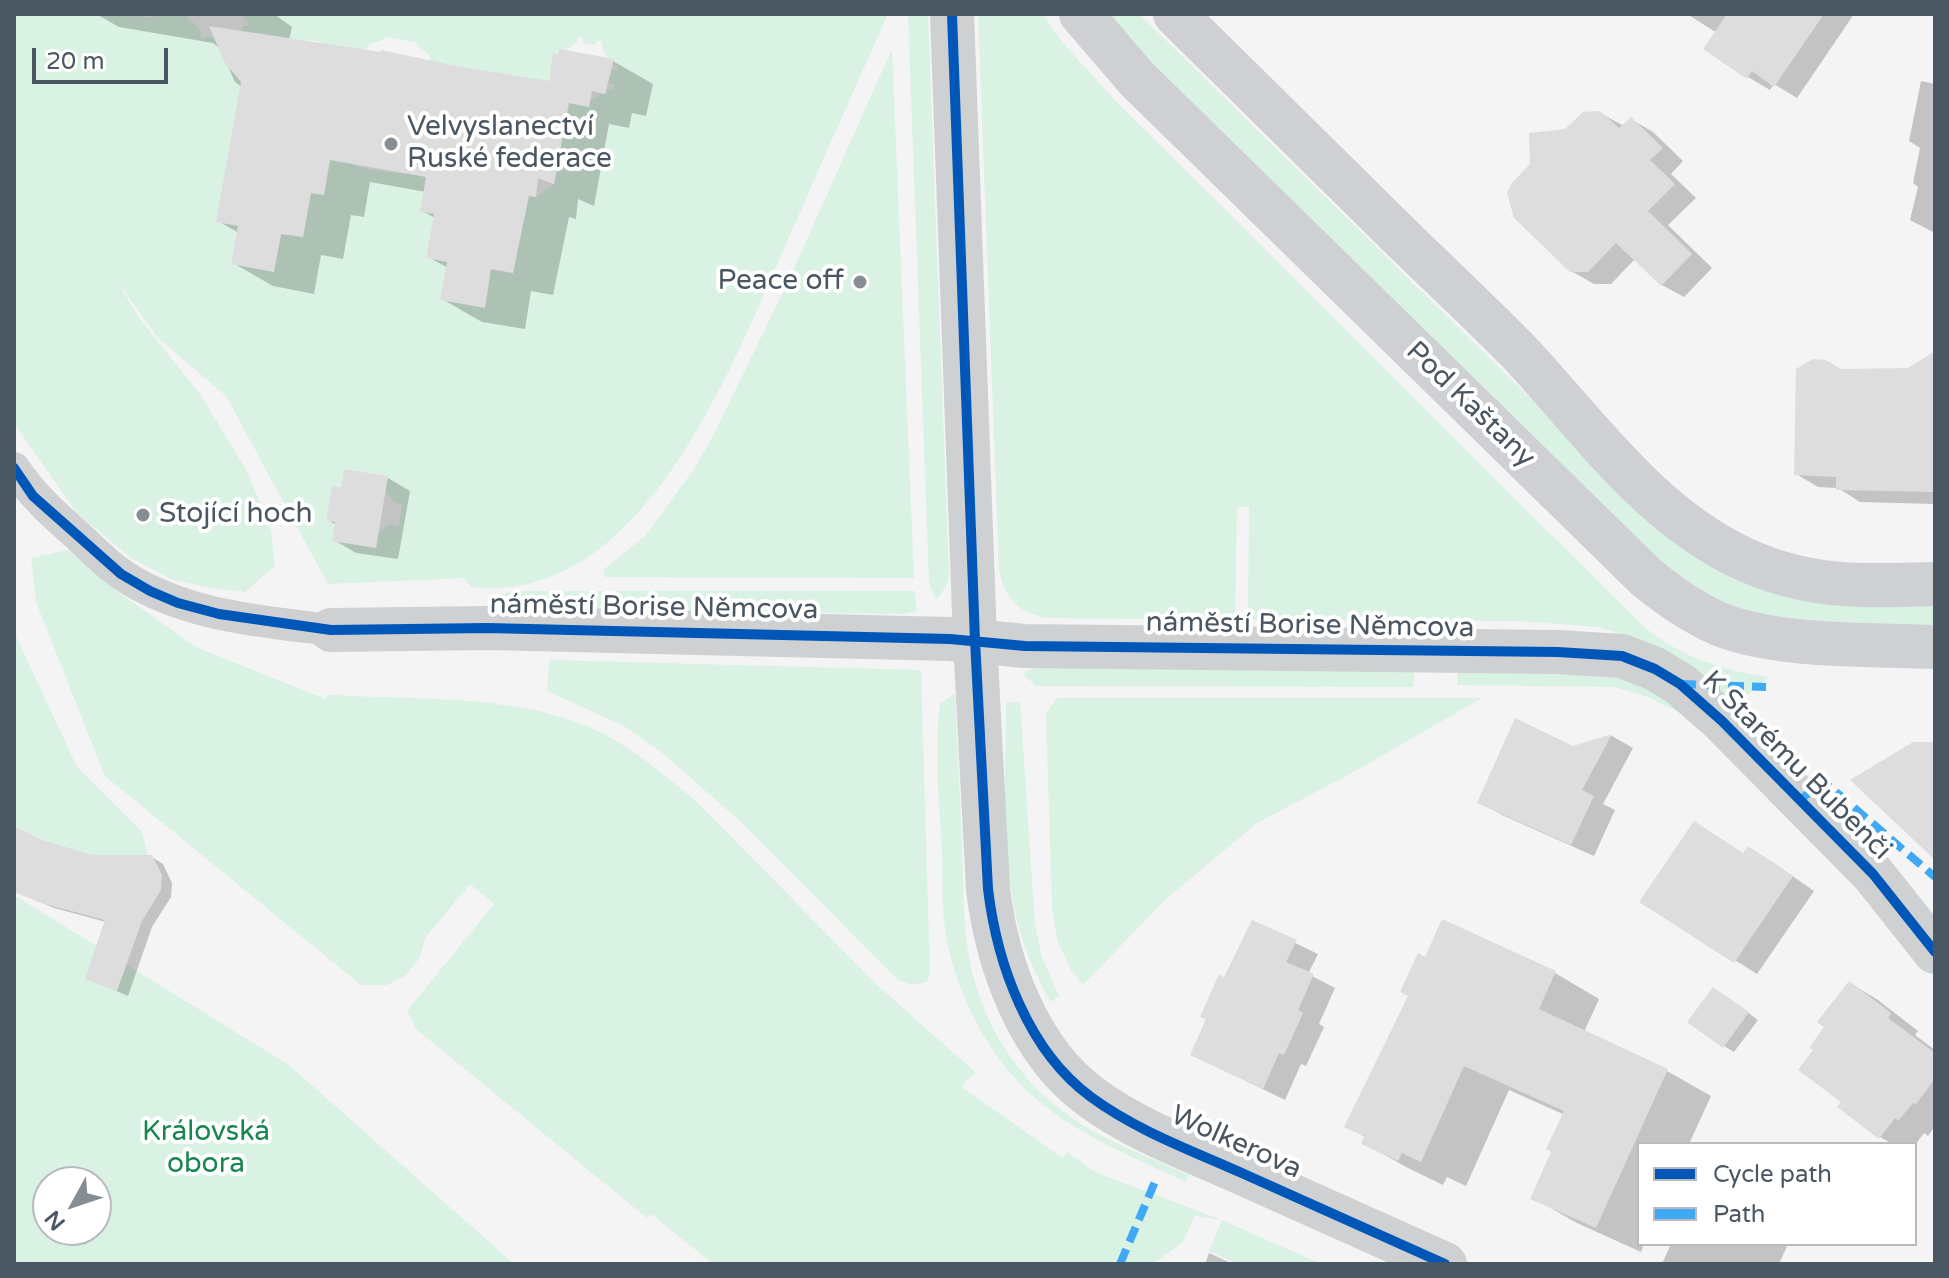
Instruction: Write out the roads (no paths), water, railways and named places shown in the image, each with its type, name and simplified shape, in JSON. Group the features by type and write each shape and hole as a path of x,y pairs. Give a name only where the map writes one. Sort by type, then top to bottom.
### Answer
{"main road":[{"name":"Pod Kaštany","path":"1081,14 1137,79 1669,596 1721,625 1783,640 1935,647"},
{"path":"1175,14 1519,353 1614,458 1685,524 1744,559 1807,581 1850,586 1935,584"}],"street":[{"path":"952,14 975,640"},
{"path":"14,468 33,496 121,574 150,591 178,603 219,614 331,630"},
{"name":"náměstí Borise Němcova","path":"331,630 487,628 975,640 1025,646 1596,654"},
{"name":"Wolkerova","path":"975,640 992,923 1005,971 1034,1030 1060,1068 1090,1097 1173,1143 1445,1264"},
{"name":"K Starému Bubenči","path":"1596,654 1622,656 1680,684 1722,721 1873,874 1935,952"}],"place":[{"name":"Velvyslanectví Ruské federace","path":"391,144"},
{"name":"Peace off","path":"860,282"},
{"name":"Stojící hoch","path":"143,515"}],"park label":[{"name":"Královská obora","path":"206,1149"}]}
